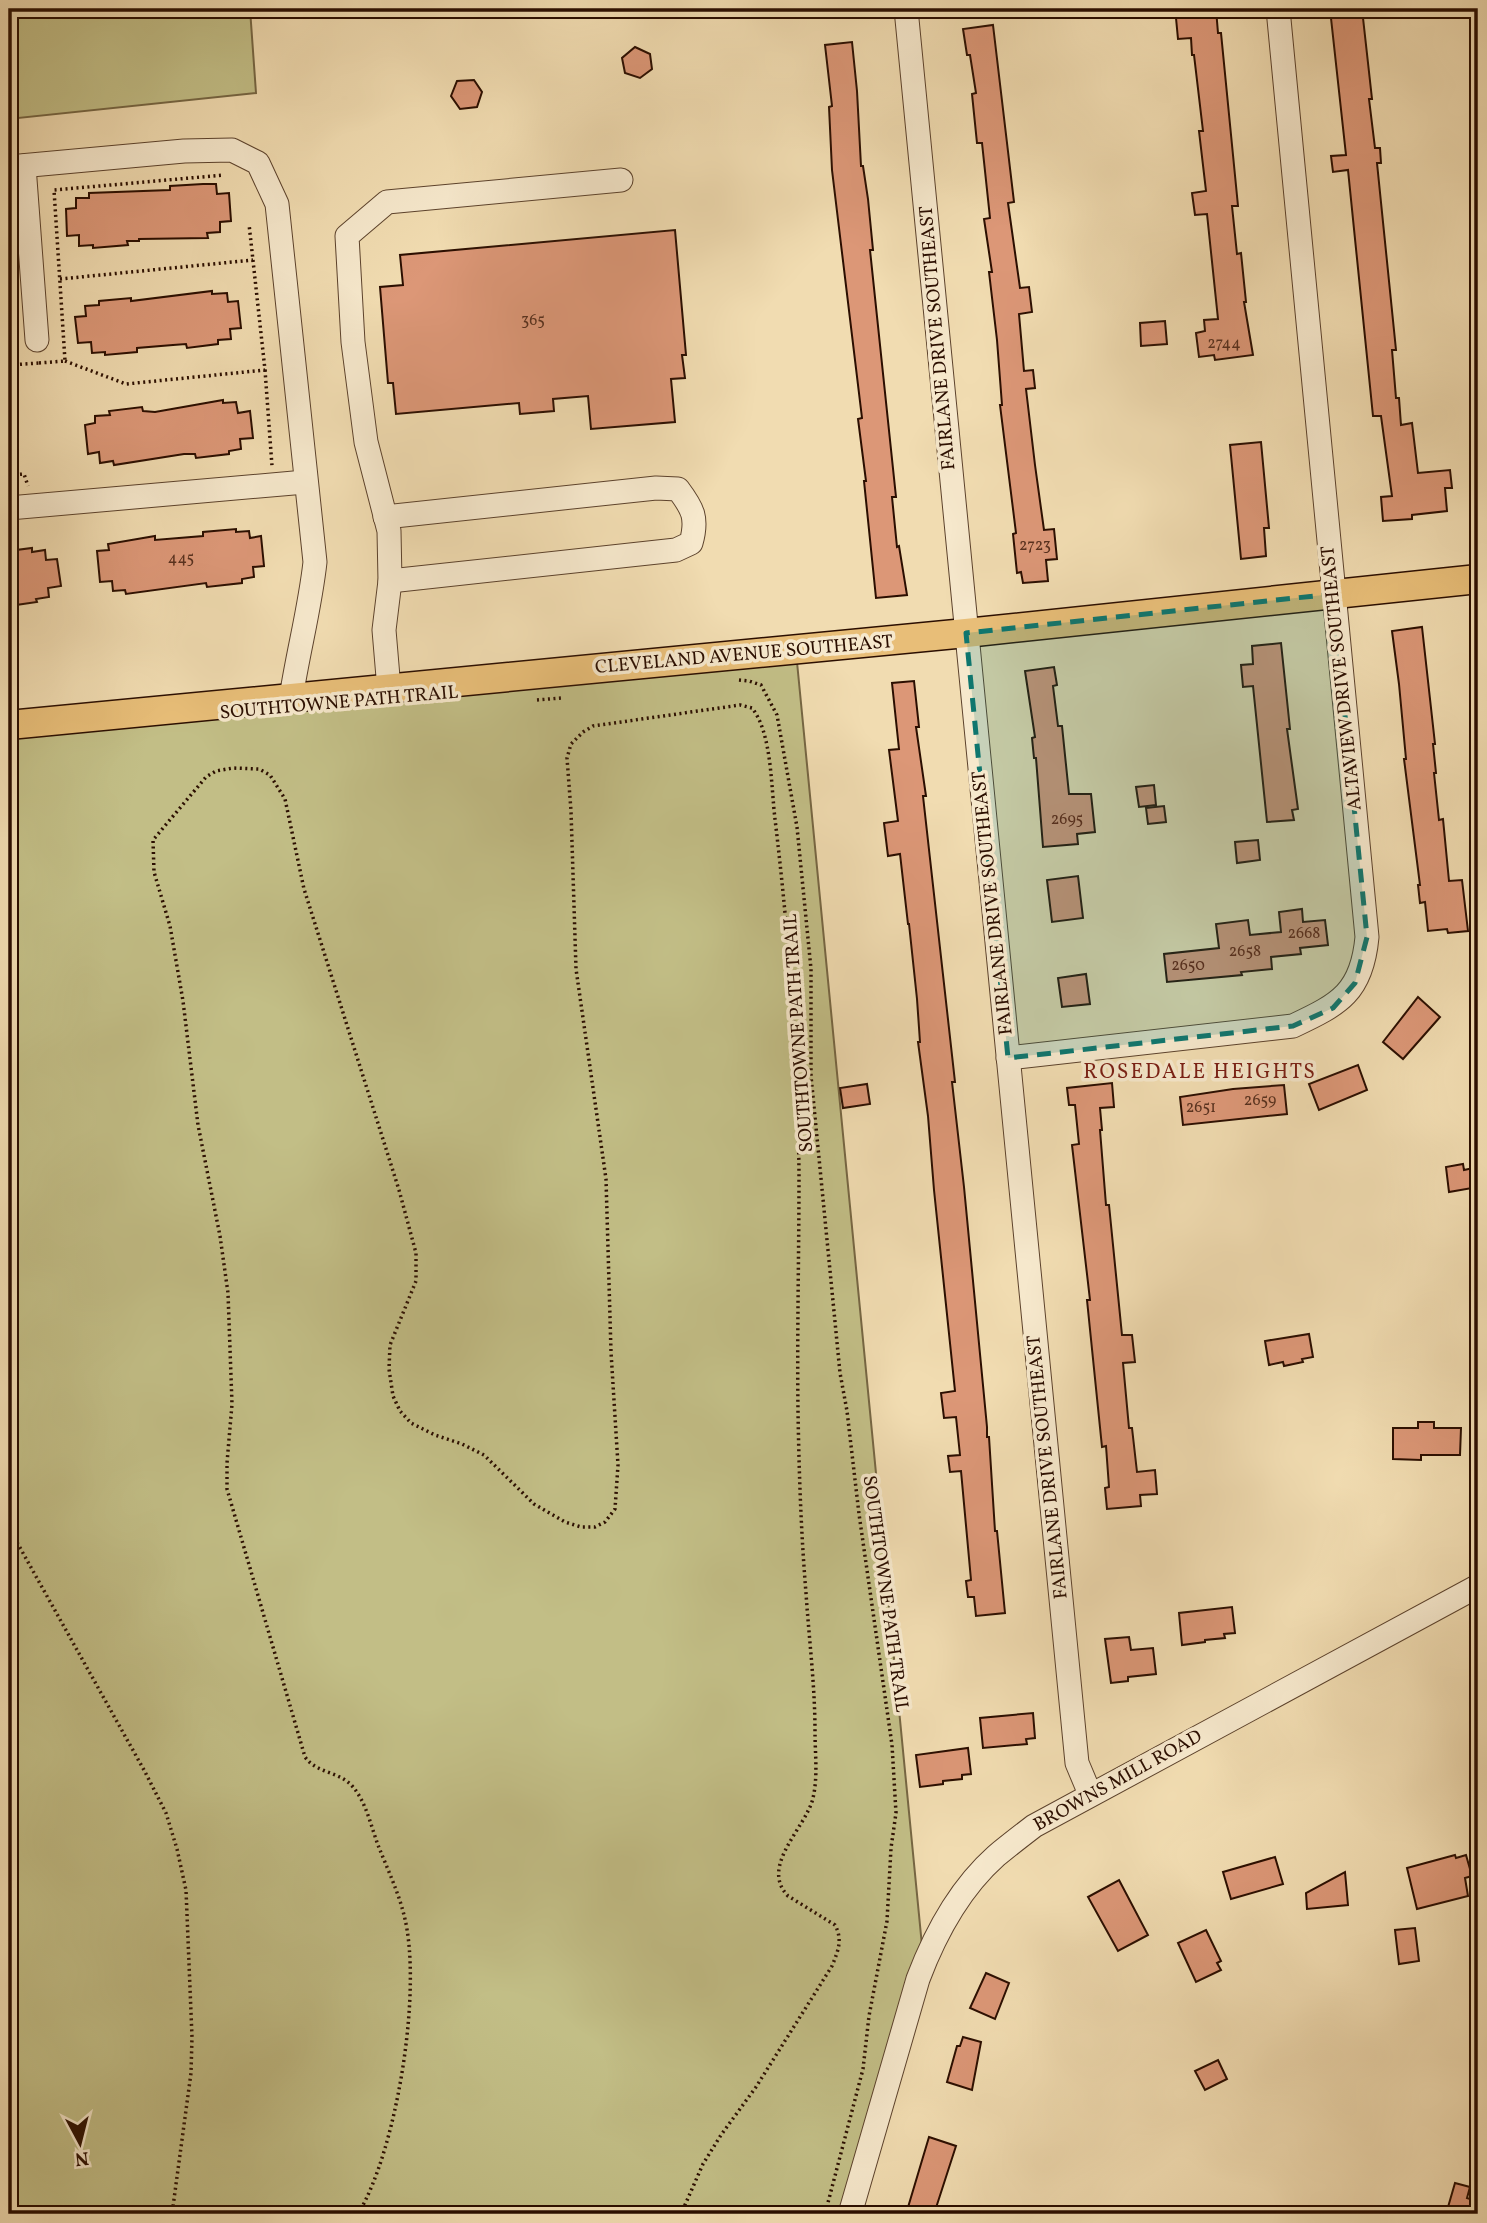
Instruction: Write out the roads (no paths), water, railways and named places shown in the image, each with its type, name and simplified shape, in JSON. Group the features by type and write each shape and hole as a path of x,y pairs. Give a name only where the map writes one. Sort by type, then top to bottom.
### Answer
{"main road":[{"name":"CLEVELAND AVENUE SOUTHEAST","path":"9,725 966,633 1478,579"}],"street":[{"name":"FAIRLANE DRIVE SOUTHEAST","path":"906,9 1077,1763 1090,1794"},
{"name":"ALTAVIEW DRIVE SOUTHEAST","path":"1008,1058 1293,1026 1333,1007 1355,983 1365,959 1367,937 1278,9"},
{"path":"38,351 16,167 184,151 232,150 258,163 277,204 315,562 311,603 291,698"},
{"path":"389,689 384,630 390,581 388,531 366,442 353,342 347,236 387,202 621,180"},
{"path":"9,508 305,482"},
{"path":"385,517 656,488 678,489 691,506 696,526 691,543 676,550 390,581"},
{"name":"BROWNS MILL ROAD","path":"850,2214 918,1979 930,1947 958,1899 994,1858 1034,1826 1090,1794 1478,1586"}],"district":[{"name":"ROSEDALE HEIGHTS","path":"1200,1072"}]}
